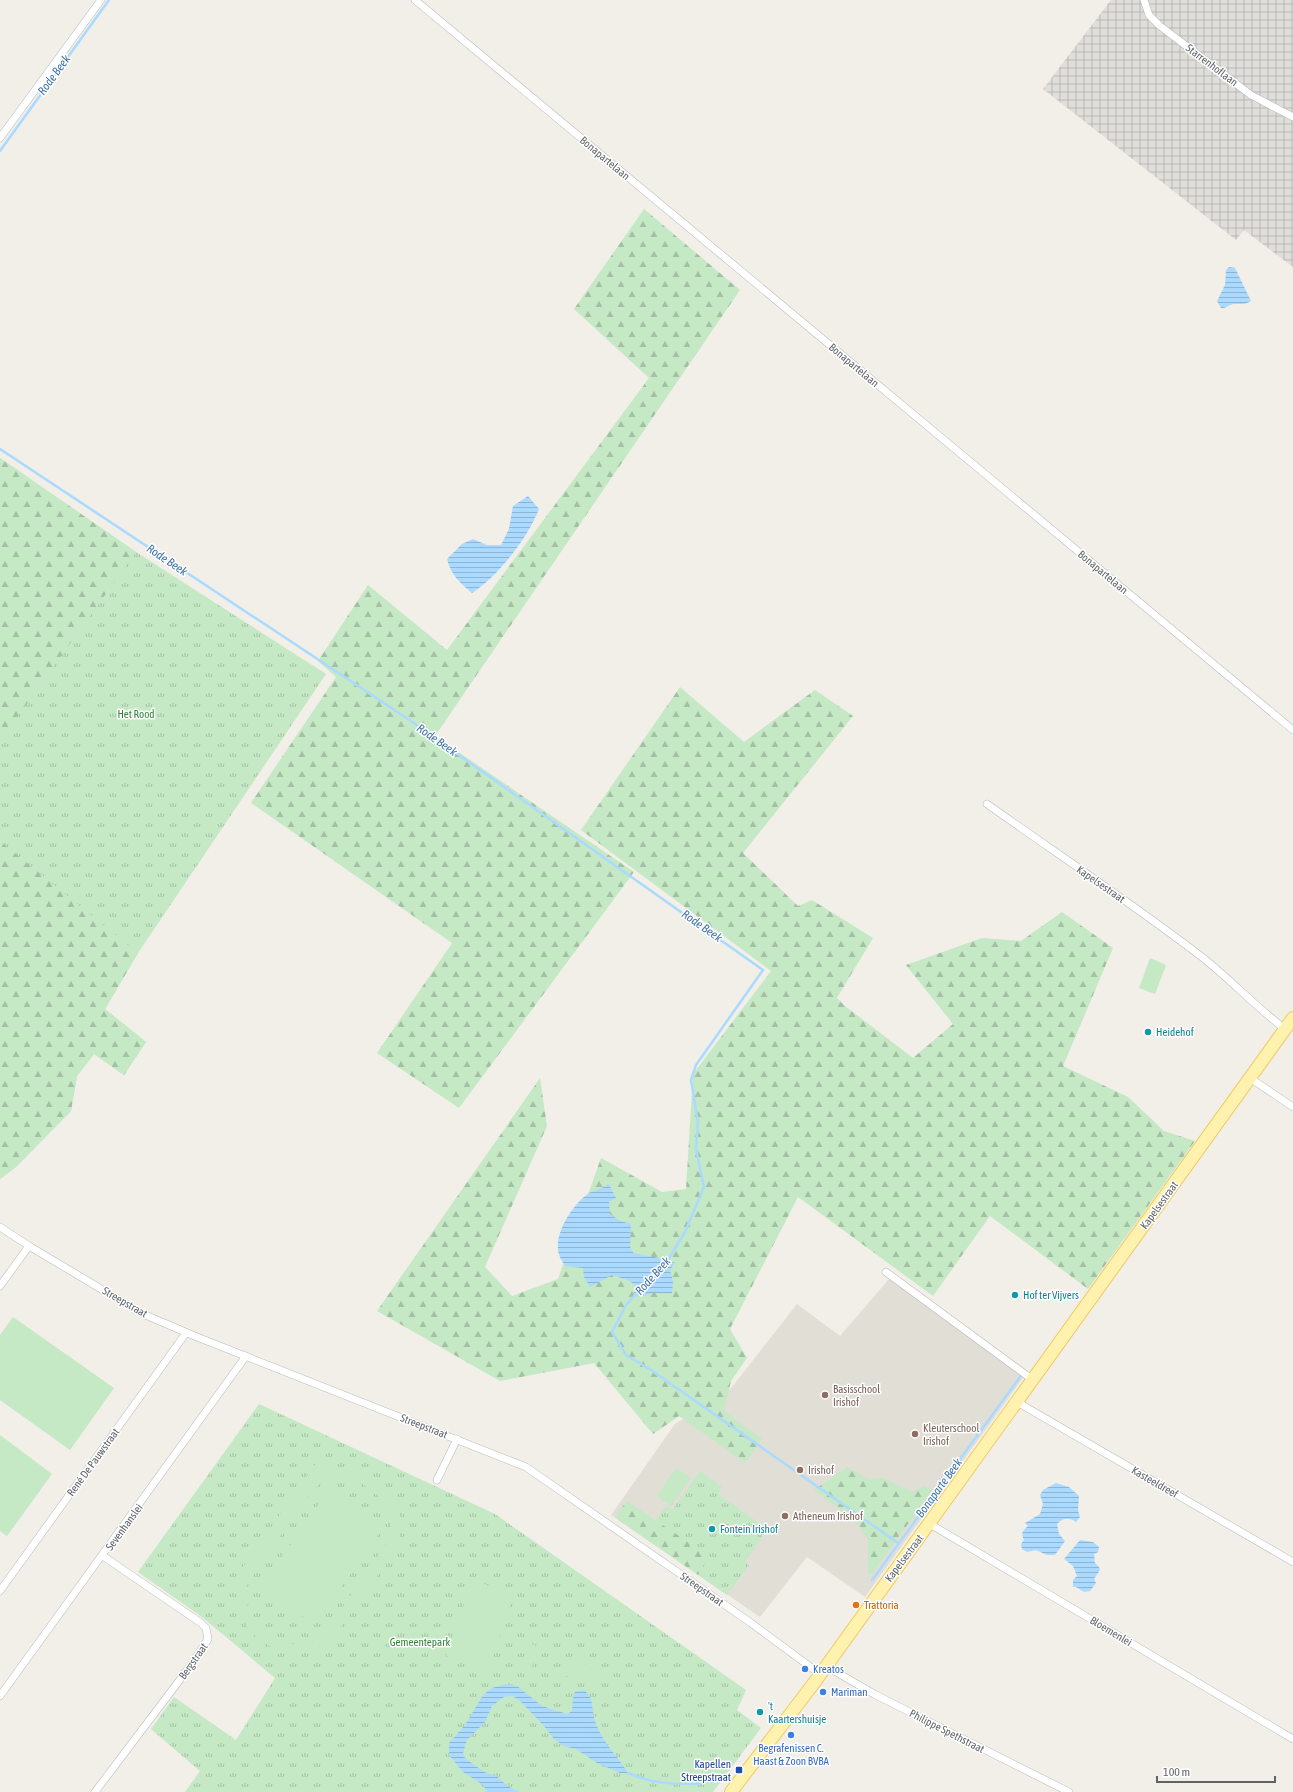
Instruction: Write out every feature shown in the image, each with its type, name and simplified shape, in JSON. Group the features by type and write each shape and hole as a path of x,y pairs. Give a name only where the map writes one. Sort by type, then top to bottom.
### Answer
{"main road":[{"name":"Kapelsestraat","path":"731,1792 930,1524 1293,1018"}],"street":[{"path":"0,137 101,0"},
{"name":"Bonapartelaan","path":"415,0 1293,730"},
{"name":"Starrenhoflaan","path":"1144,0 1149,15 1160,26 1251,95 1293,117"},
{"name":"Kapelsestraat","path":"987,804 1203,958 1242,990 1264,1012 1285,1029"},
{"path":"1250,1078 1293,1107"},
{"name":"Streepstraat","path":"0,1227 143,1314 526,1467 751,1623 823,1670"},
{"path":"0,1286 29,1246"},
{"path":"886,1272 1033,1380"},
{"name":"René De Pauwstraat","path":"0,1591 186,1332"},
{"name":"Sevenhanslei","path":"0,1696 103,1556 246,1356"},
{"name":"Kasteeldreef","path":"1017,1402 1293,1562"},
{"path":"437,1480 457,1439"},
{"name":"Bloemenlei","path":"930,1524 1293,1738"},
{"name":"Bergstraat","path":"95,1792 206,1644 207,1635 206,1628 200,1623 103,1556"},
{"name":"Philippe Spethstraat","path":"823,1670 1069,1792"}],"shaded area":[{"path":"1111,0 1293,0 1293,267 1244,230 1236,240 1043,89"},
{"name":"Irishof","path":"889,1279 1025,1375 865,1597 807,1557 760,1617 611,1515 675,1424 732,1387 797,1304 840,1336"}],"green space":[{"path":"644,209 740,290 435,736 634,872 459,1108 377,1053 452,943 251,803 336,677 318,661 368,585 447,650 649,378 574,309"},
{"name":"Het Rood","path":"0,458 136,552 326,674 138,953 105,1009 146,1042 124,1075 94,1054 77,1076 71,1111 16,1167 0,1179"},
{"path":"0,458 136,552 0,741"},
{"path":"680,687 744,742 815,690 853,716 743,853 798,906 812,900 873,938 837,998 845,1006 913,1058 953,1024 906,965 982,938 1021,941 1062,912 1113,948 1063,1066 1128,1097 1164,1131 1195,1141 1088,1289 990,1216 933,1296 798,1197 730,1329 747,1358 731,1381 724,1411 762,1439 745,1463 679,1416 653,1434 594,1363 500,1381 377,1311 540,1078 547,1126 485,1267 512,1296 558,1279 601,1158 662,1192 686,1189 693,1074 771,971 581,830"},
{"path":"0,841 138,953 105,1009 146,1042 124,1075 94,1054 77,1076 71,1111 16,1167 0,1179"},
{"path":"1150,958 1166,965 1155,994 1139,988"},
{"path":"13,1317 114,1388 70,1450 0,1400 0,1335"},
{"name":"Gemeentepark","path":"259,1404 495,1514 746,1690 737,1710 761,1728 713,1792 185,1792 200,1771 151,1729 174,1697 236,1740 275,1678 202,1617 138,1572"},
{"path":"0,1435 52,1474 7,1536 0,1531"},
{"path":"319,1459 329,1466 325,1472 339,1470 353,1472 367,1477 379,1484 390,1494 397,1506 401,1520 400,1535 391,1556 338,1630 327,1641 314,1650 300,1653 283,1652 257,1638 247,1626 241,1613 238,1589 231,1584","holes":["337,1478 360,1483 371,1489 386,1506 390,1516 391,1528 389,1540 323,1635 309,1642 294,1644 280,1641 268,1635 257,1625 250,1612 247,1598 248,1582 310,1493 321,1483"]},
{"path":"847,1467 869,1479 883,1478 912,1492 924,1486 932,1491 871,1575 868,1573 868,1539 854,1520 814,1490"},
{"path":"676,1468 691,1478 671,1506 657,1496"},
{"path":"700,1471 722,1487 718,1494 767,1529 745,1562 749,1565 727,1595 698,1575 708,1556 656,1520 666,1506 672,1510"},
{"path":"330,1488 384,1526 315,1625 261,1587"},
{"path":"627,1501 709,1556 698,1575 617,1519 619,1511"},
{"path":"472,1580 514,1594 488,1670 446,1656"},
{"path":"529,1643 539,1647 532,1667 522,1663"},
{"path":"566,1657 600,1671 594,1687 559,1673"}],"water":[{"path":"1229,267 1235,268 1251,301 1245,304 1232,304 1221,308 1217,301 1225,285 1226,270"},
{"path":"528,496 539,509 534,520 511,556 492,576 472,593 456,578 447,559 462,544 473,539 487,545 501,545 509,529 513,506"},
{"path":"609,1184 616,1198 609,1202 610,1214 620,1221 631,1224 630,1246 633,1253 664,1259 675,1263 670,1270 673,1281 672,1293 654,1293 643,1296 634,1296 635,1285 627,1280 612,1275 590,1287 584,1277 583,1268 565,1266 559,1256 558,1242 560,1234 572,1210 583,1197"},
{"path":"1056,1483 1069,1487 1079,1496 1078,1510 1080,1517 1076,1522 1066,1519 1057,1524 1059,1534 1065,1541 1055,1555 1047,1555 1036,1550 1027,1552 1022,1549 1021,1544 1024,1540 1024,1529 1028,1526 1025,1523 1040,1514 1043,1504 1040,1495 1043,1490"},
{"path":"1080,1540 1093,1542 1099,1547 1098,1552 1094,1554 1095,1563 1100,1570 1094,1579 1096,1583 1090,1591 1084,1592 1076,1587 1073,1587 1073,1580 1077,1576 1073,1566 1064,1559"},
{"path":"506,1684 517,1686 542,1706 567,1714 572,1711 575,1692 582,1690 585,1691 590,1696 594,1718 600,1733 628,1773 620,1773 597,1763 576,1749 564,1746 554,1739 521,1702 513,1696 504,1697 492,1706 485,1722 467,1740 463,1753 465,1758 484,1772 496,1776 509,1787 520,1792 487,1792 483,1785 463,1772 449,1755 449,1743 465,1725 483,1695 492,1688"}],"waterway":[{"name":"Rode Beek","path":"0,151 109,0"},
{"name":"Rode Beek","path":"0,449 408,719 763,970 696,1065 691,1080 698,1122 696,1149 704,1187 685,1232 666,1263"},
{"name":"Rode Beek","path":"636,1294 626,1305 612,1332 626,1355 651,1370 898,1543"},
{"name":"Bonaparte Beek","path":"872,1580 1020,1377"},
{"path":"628,1773 637,1777 663,1783 699,1784"}],"place":[{"name":"Heidehof","path":"1148,1032"},
{"name":"Hof ter Vijvers","path":"1015,1295"},
{"name":"Basisschool Irishof","path":"825,1395"},
{"name":"Kleuterschool Irishof","path":"915,1434"},
{"name":"Irishof","path":"800,1470"},
{"name":"Atheneum Irishof","path":"785,1516"},
{"name":"Fontein Irishof","path":"712,1529"},
{"name":"Trattoria","path":"856,1605"},
{"name":"Kreatos","path":"805,1669"},
{"name":"Mariman","path":"823,1692"},
{"name":"'t Kaartershuisje","path":"760,1712"},
{"name":"Begrafenissen C. Haast & Zoon BVBA","path":"791,1735"},
{"name":"Kapellen Streepstraat","path":"739,1770"}]}
